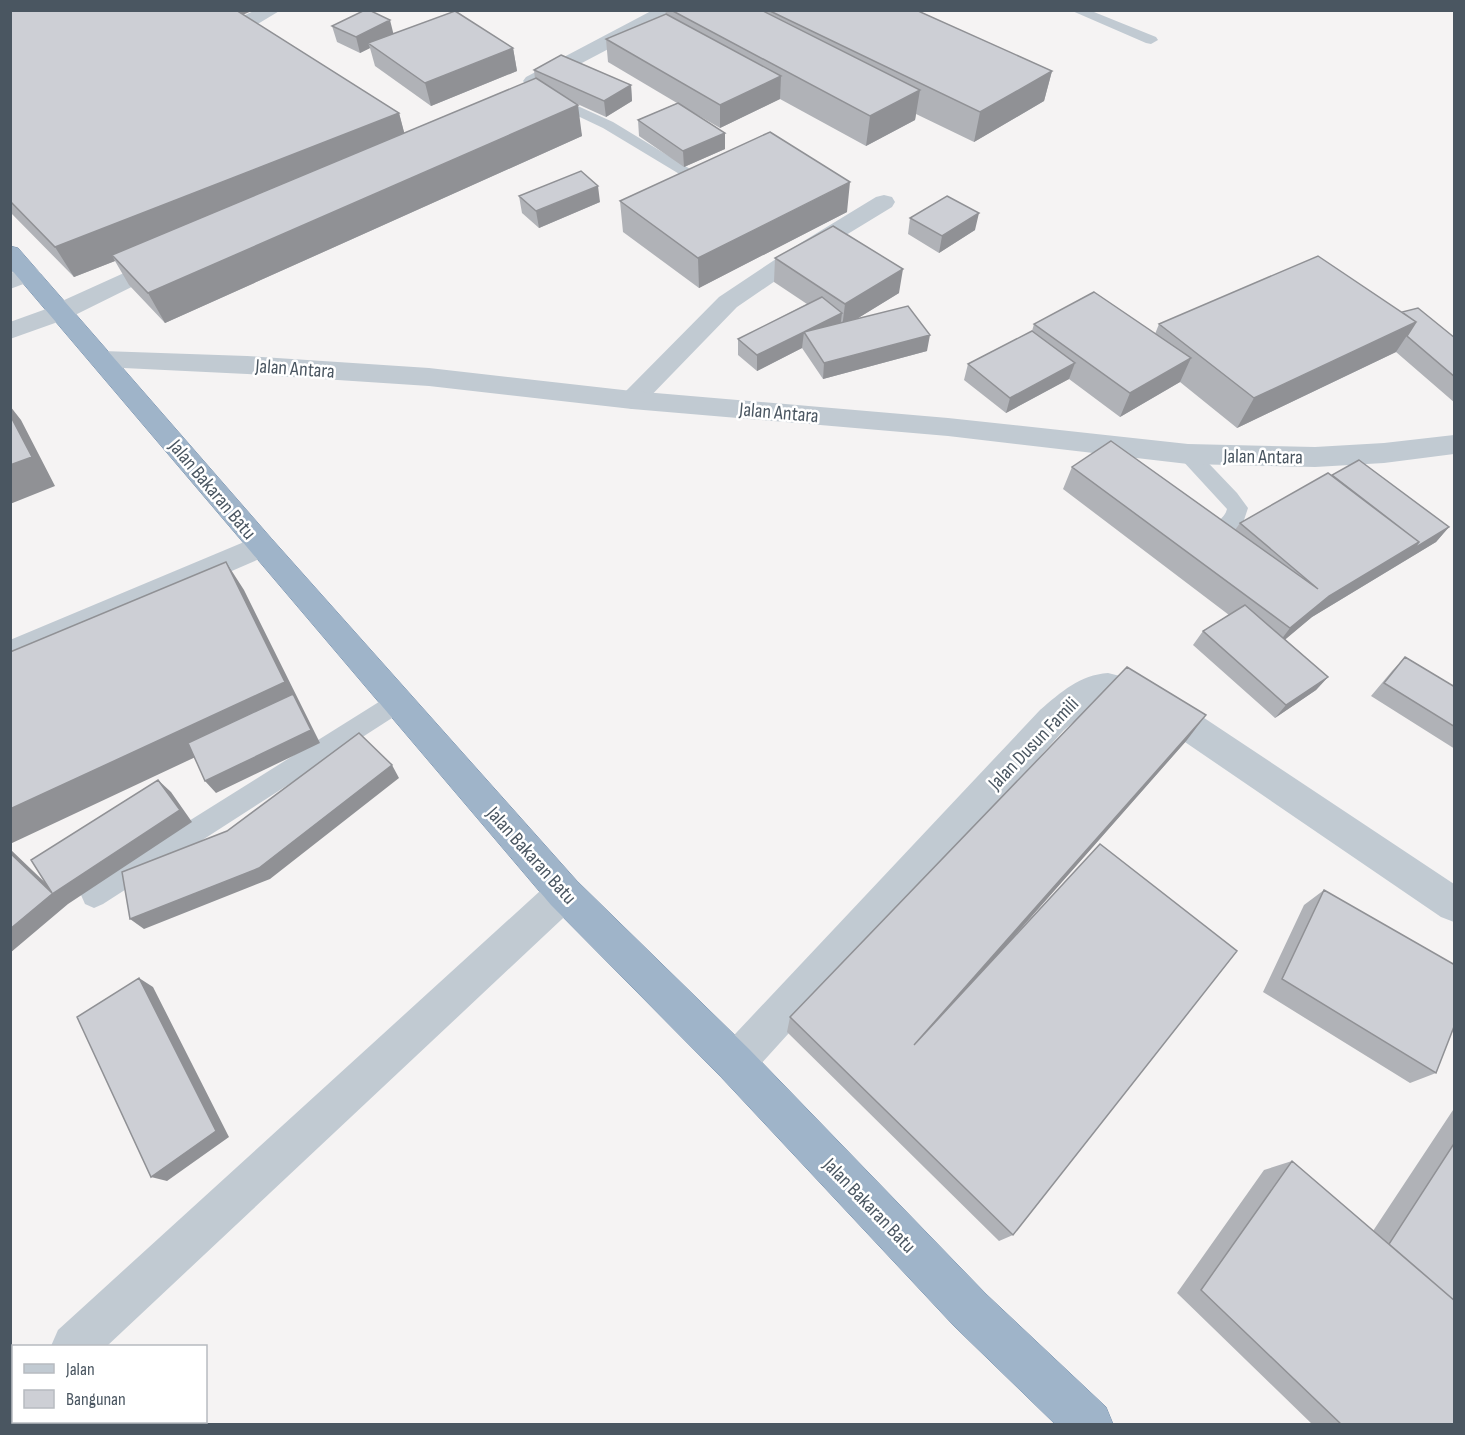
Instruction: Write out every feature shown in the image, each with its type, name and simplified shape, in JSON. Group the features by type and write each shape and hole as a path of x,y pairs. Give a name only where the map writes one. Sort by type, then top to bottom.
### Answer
{"highway":[{"name":"Jalan Bakaran Batu","path":"17,269 103,359 261,546 564,893 735,1063 970,1310 1089,1425"}],"street":[{"path":"272,10 249,21 247,27 287,56"},
{"path":"520,88 668,10"},
{"path":"632,400 728,302 802,252 884,202"},
{"path":"10,331 60,312 189,251"},
{"name":"Jalan Antara","path":"103,359 248,365 429,377 632,400 948,427 1188,454 1315,457 1383,453 1455,445"},
{"path":"10,654 261,546"},
{"name":"Jalan Dusun Famili","path":"735,1063 1052,720 1085,691 1098,687 1111,685 1153,702 1455,905"},
{"path":"76,1345 564,893"}],"lane":[{"path":"1076,10 1151,40"},
{"path":"520,88 608,125 692,175"},
{"path":"1188,454 1236,505 1238,512 1236,516 1221,531 1219,537 1227,549 1239,557"},
{"path":"94,895 398,702"}],"building":[{"path":"10,10 236,10 399,113 55,247 10,201"},
{"path":"365,10 390,20 356,37 332,26"},
{"path":"671,10 761,10 920,90 870,116"},
{"path":"768,10 916,10 1052,71 980,112"},
{"path":"455,11 513,48 425,83 368,43"},
{"path":"666,14 781,76 720,105 606,39"},
{"path":"561,55 631,85 604,101 534,70"},
{"path":"536,78 578,105 148,293 112,255"},
{"path":"678,103 725,133 683,151 638,120"},
{"path":"770,132 850,182 698,258 620,201"},
{"path":"581,171 598,186 536,211 519,196"},
{"path":"947,196 979,213 942,236 910,218"},
{"path":"833,226 903,269 845,304 775,258"},
{"path":"1318,256 1416,322 1254,398 1159,324"},
{"path":"1094,292 1191,358 1130,393 1034,324"},
{"path":"822,297 842,313 757,355 738,339"},
{"path":"908,306 930,335 824,363 804,332"},
{"path":"1418,308 1455,338 1455,377 1407,336 1416,322 1402,312"},
{"path":"1032,331 1075,363 1010,398 968,364"},
{"path":"10,415 32,457 10,465"},
{"path":"1111,441 1318,589 1240,523 1328,473 1419,542 1329,596 1290,628 1072,467"},
{"path":"1359,460 1449,527 1413,549 1419,542 1332,475"},
{"path":"226,562 285,682 10,809 10,652"},
{"path":"1245,605 1328,677 1286,705 1203,631"},
{"path":"1405,657 1455,687 1455,727 1384,683"},
{"path":"1127,667 1206,715 914,1045 1100,844 1237,951 1013,1235 790,1017"},
{"path":"293,694 311,730 205,781 188,743"},
{"path":"359,733 392,765 259,868 130,919 122,872 227,831"},
{"path":"158,780 180,810 52,894 10,929 10,853 52,893 31,860"},
{"path":"1324,890 1455,965 1455,1024 1436,1073 1282,979"},
{"path":"139,978 216,1131 151,1177 77,1017"},
{"path":"1455,1142 1455,1301 1389,1244"},
{"path":"1292,1161 1455,1301 1455,1425 1342,1425 1201,1290"}]}
